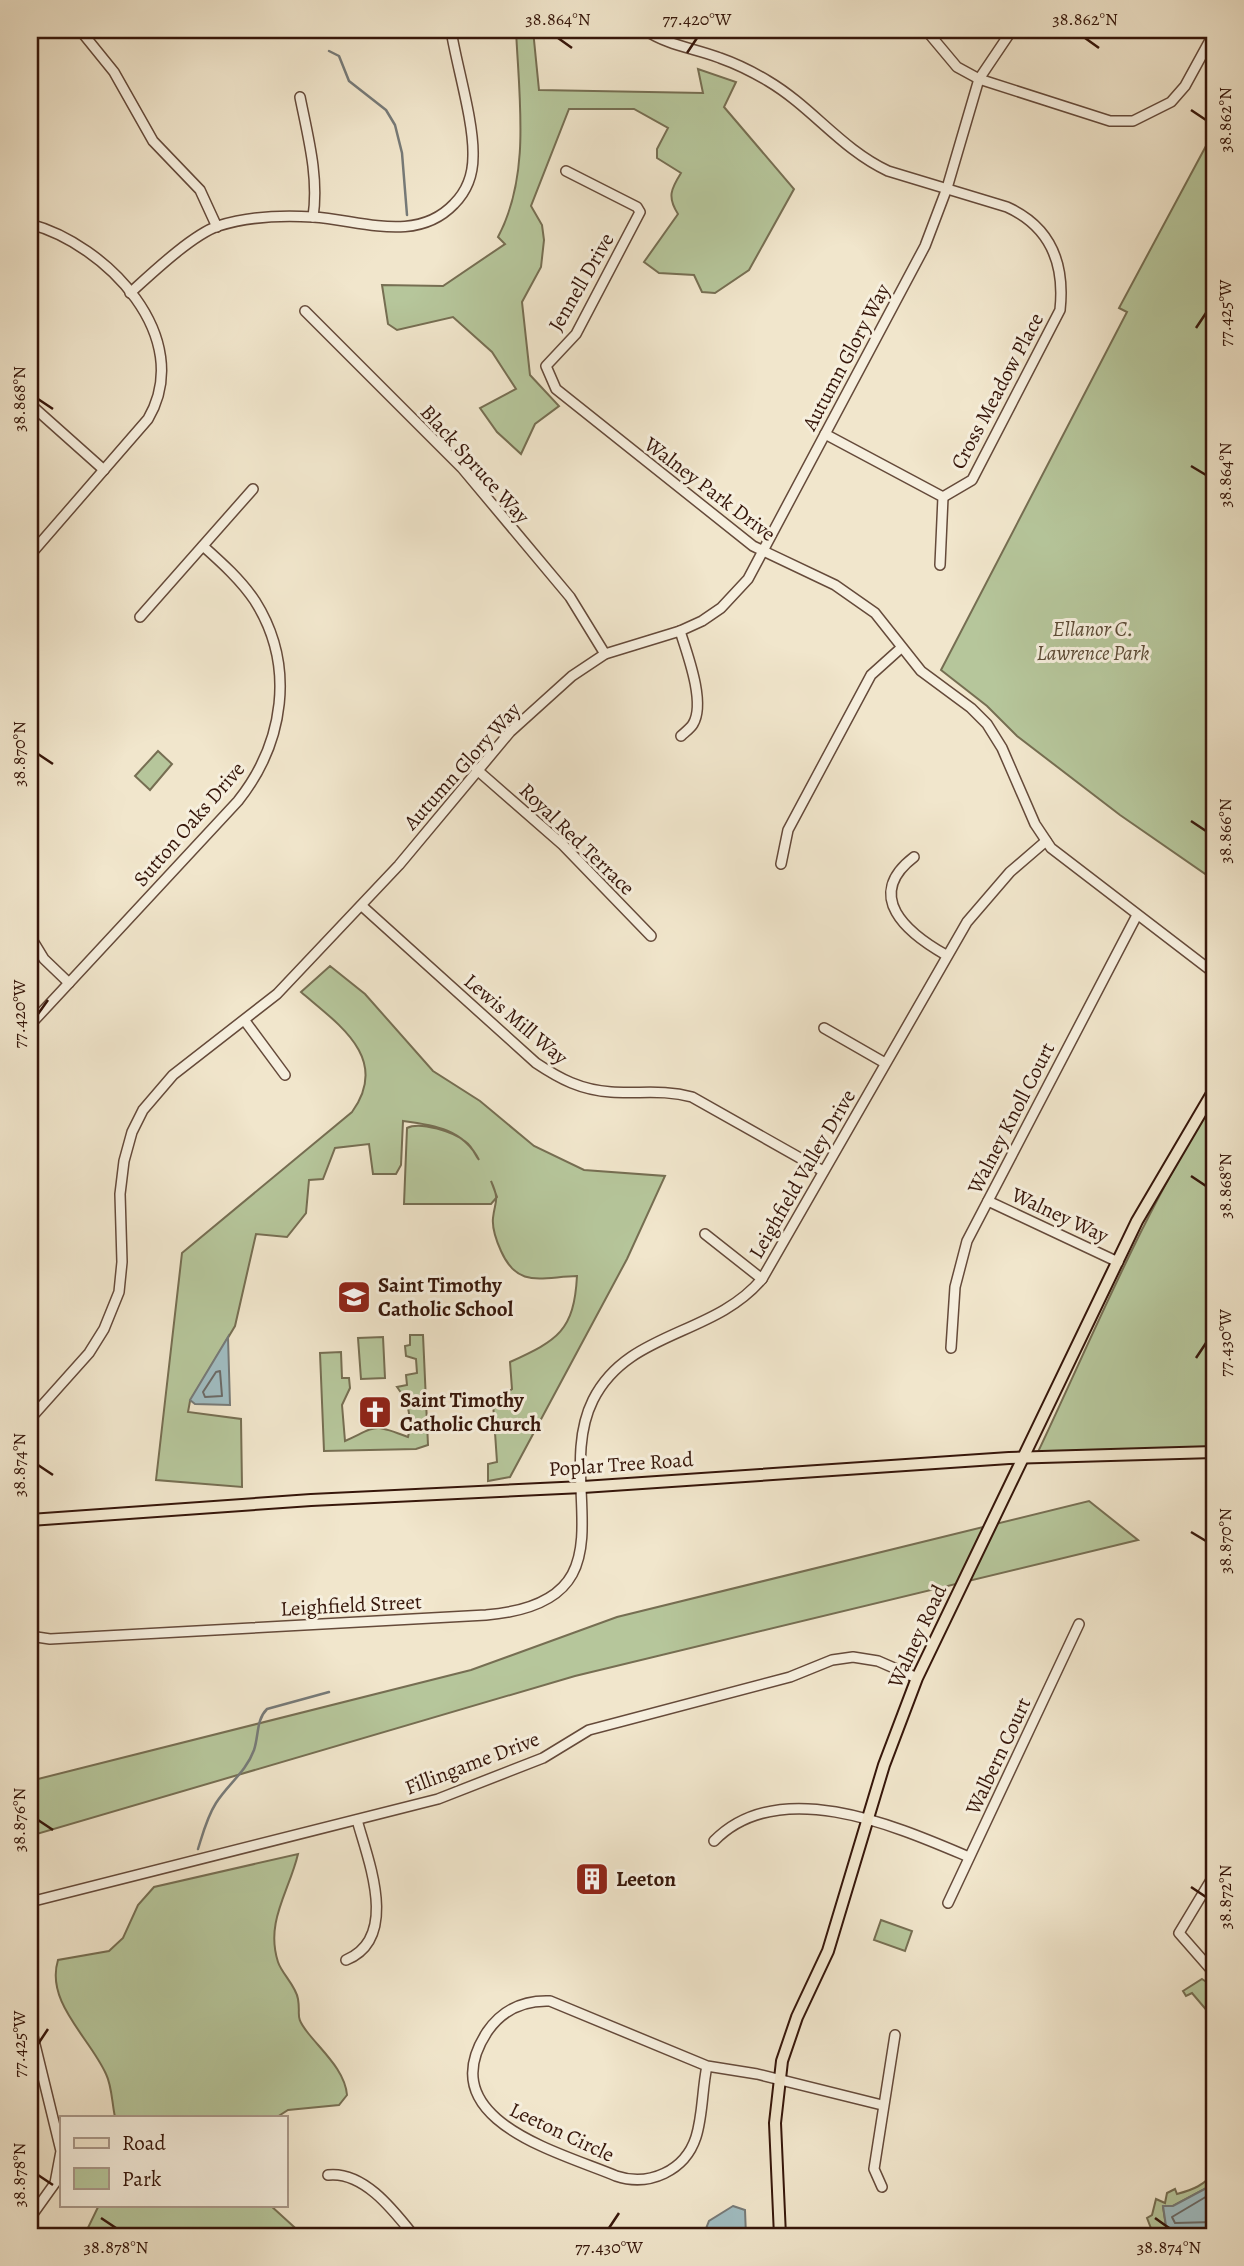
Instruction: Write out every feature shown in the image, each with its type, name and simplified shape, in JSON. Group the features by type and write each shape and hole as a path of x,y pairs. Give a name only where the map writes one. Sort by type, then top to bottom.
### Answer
{"main road":[{"name":"Walney Road","path":"780,2236 775,2155 779,2079 790,2034 835,1930 865,1819 917,1678 1151,1194 1214,1090"},
{"name":"Poplar Tree Road","path":"30,1520 186,1507 583,1487 1024,1458 1214,1451"}],"street":[{"path":"80,30 114,72 153,141 200,190 217,227"},
{"name":"Cross Meadow Place","path":"645,30 664,42 720,58 771,82 808,111 840,142 870,163 1007,207 1037,226 1055,251 1062,286 1060,310 1048,338 972,480 943,497"},
{"path":"926,30 957,67 979,79 1110,121 1133,121 1164,107 1185,86 1214,33"},
{"name":"Autumn Glory Way","path":"30,1419 89,1353 104,1329 119,1292 124,1161 132,1132 143,1110 173,1075 277,994 362,906 510,732 572,676 605,654 680,631 722,608 748,579 925,246 947,188 979,79 1012,30"},
{"path":"130,293 169,259 217,227 258,218 313,217 395,228 421,226 443,216 458,200 471,178 473,154 452,36"},
{"path":"300,97 313,160 316,196 313,217"},
{"name":"Jennell Drive","path":"547,366 576,334 640,212 637,207 566,171"},
{"path":"30,224 77,244 106,267 150,319 163,359 163,381 148,419 30,555"},
{"name":"Black Spruce Way","path":"305,311 325,327 343,352 462,468 570,597 605,654"},
{"name":"Walney Park Drive","path":"547,366 556,389 661,475 763,552 855,597 875,612 921,671 971,708 987,724 1002,748 1046,841 1068,864 1214,974"},
{"path":"30,404 104,470"},
{"path":"825,434 943,497 940,565"},
{"path":"140,617 253,489"},
{"name":"Sutton Oaks Drive","path":"30,1025 238,801 260,770 272,744 278,716 281,679 270,630 247,589 203,546"},
{"path":"680,631 694,675 696,709 694,724 681,736"},
{"path":"781,864 788,831 871,675 901,648"},
{"name":"Royal Red Terrace","path":"476,769 563,845 651,936"},
{"name":"Leighfield Valley Drive","path":"583,1487 583,1428 592,1403 611,1374 639,1351 729,1310 762,1279 946,955 990,893 1046,841"},
{"path":"914,857 898,869 892,881 895,911 912,934 946,955"},
{"name":"Lewis Mill Way","path":"362,906 536,1063 562,1081 612,1093 669,1091 692,1097 822,1171"},
{"name":"Walney Knoll Court","path":"951,1348 958,1267 967,1241 1137,915"},
{"path":"30,936 44,959 69,983"},
{"path":"245,1021 285,1075"},
{"path":"824,1028 885,1063"},
{"name":"Walney Way","path":"988,1201 1118,1262"},
{"path":"705,1234 762,1279"},
{"name":"Leighfield Street","path":"30,1636 50,1639 472,1616 527,1609 557,1590 577,1562 584,1532 583,1487"},
{"name":"Walbern Court","path":"948,1903 1079,1624"},
{"name":"Fillingame Drive","path":"30,1902 357,1820 461,1791 543,1758 589,1730 790,1677 832,1660 853,1657 878,1661 917,1678"},
{"path":"714,1842 736,1823 783,1810 814,1809 865,1819 925,1838 969,1857"},
{"path":"346,1960 368,1944 377,1909 375,1890 357,1820"},
{"path":"1214,1875 1178,1933 1214,1973"},
{"name":"Leeton Circle","path":"706,2066 698,2129 691,2149 670,2170 653,2178 634,2180 616,2176 497,2123 481,2103 474,2072 478,2049 492,2025 509,2010 540,2001 563,2005 672,2054 706,2066 779,2079 882,2105"},
{"path":"30,2024 33,2046 58,2130 60,2159 51,2190 30,2218"},
{"path":"882,2187 874,2169 895,2035"},
{"path":"328,2175 345,2175 359,2181 392,2210 414,2236"}],"green space":[{"path":"516,30 533,30 539,90 703,93 698,69 736,82 724,107 794,189 749,270 715,293 702,292 694,275 659,273 644,262 678,214 671,198 681,173 657,158 657,149 668,128 634,109 569,109 531,206 542,225 544,240 541,267 522,302 530,375 559,406 535,424 521,454 497,432 480,408 516,389 492,352 453,317 397,330 388,324 382,285 443,286 505,244 498,237 515,188 519,162 520,109"},
{"name":"Ellanor C. Lawrence Park","path":"1214,131 1214,880 1120,815 1017,736 987,706 941,670 1127,312 1119,308"},
{"path":"158,751 172,764 150,790 135,776"},
{"path":"330,966 365,994 433,1071 480,1101 534,1146 584,1170 665,1176 627,1259 510,1477 488,1481 488,1464 497,1462 493,1403 512,1389 510,1362 552,1340 560,1331 572,1310 577,1276 542,1279 523,1276 515,1271 501,1251 495,1234 493,1222 496,1198 491,1204 404,1204 407,1128 428,1127 460,1138 457,1136 437,1127 403,1121 401,1165 396,1174 373,1174 369,1144 335,1148 323,1179 309,1180 306,1213 287,1237 256,1234 235,1326 190,1401 188,1412 241,1419 242,1487 156,1480 182,1253 352,1112 363,1093 366,1075 363,1059 355,1044 344,1030 301,992"},
{"path":"1214,1102 1214,1447 1037,1454 1164,1187"},
{"path":"410,1335 423,1335 428,1445 416,1449 324,1451 320,1353 341,1352 342,1378 349,1378 350,1388 342,1405 345,1441 375,1428 408,1437 408,1410 397,1387 407,1385 406,1375 417,1373 416,1359 406,1356 405,1346 410,1345"},
{"path":"383,1337 385,1378 361,1379 358,1338"},
{"path":"1089,1501 1138,1540 575,1676 30,1836 30,1781 471,1670 617,1617"},
{"path":"298,1854 276,1920 275,1947 280,1967 297,1994 301,2023 342,2078 347,2095 339,2105 288,2110 279,2116 115,2116 106,2074 63,2005 56,1975 58,1960 109,1951 123,1938 138,1905 154,1887"},
{"path":"881,1920 912,1931 905,1951 874,1940"},
{"path":"1202,1979 1214,1987 1214,2019 1192,1993 1186,1996 1183,1991"},
{"path":"1214,2171 1214,2184 1173,2206 1163,2207 1166,2226 1174,2230 1214,2229 1214,2236 1154,2236 1147,2218 1152,2215 1156,2199 1165,2203 1167,2193 1175,2189 1177,2194 1193,2189 1207,2180"},
{"path":"99,2206 271,2206 304,2236 84,2236"}],"water":[{"path":"228,1337 230,1405 195,1404 190,1400"},
{"path":"1214,2184 1214,2229 1174,2230 1166,2226 1163,2206 1173,2206"},
{"path":"733,2206 745,2210 746,2236 703,2236 709,2221"}],"waterway":[{"path":"302,30 308,35"},
{"path":"329,51 339,56 349,81 386,110 395,125 402,153 407,215"},
{"path":"198,1849 213,1808 251,1758 263,1713 267,1709 329,1692"}],"place":[{"name":"Saint Timothy Catholic School","path":"354,1297"},
{"name":"Saint Timothy Catholic Church","path":"375,1412"},
{"name":"Leeton","path":"592,1879"}]}
